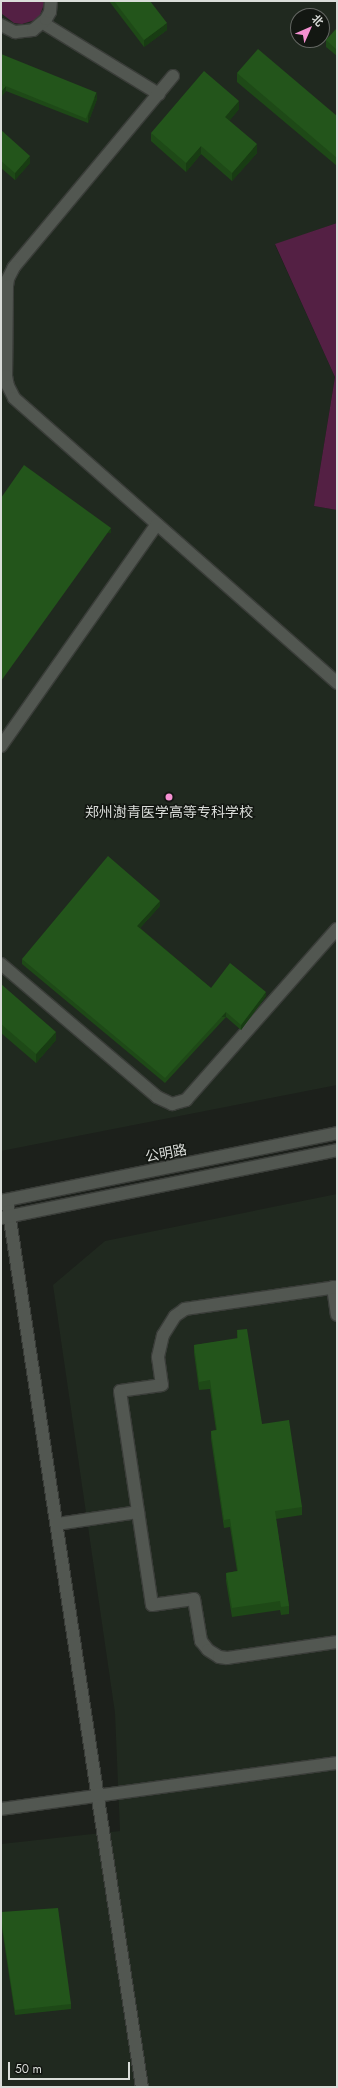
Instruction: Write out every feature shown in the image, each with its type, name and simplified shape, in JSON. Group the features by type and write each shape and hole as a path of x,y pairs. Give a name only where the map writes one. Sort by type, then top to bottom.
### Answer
{"street":[{"path":"1,25 15,32 33,30 43,23 50,12 51,1"},
{"path":"43,23 159,94"},
{"path":"173,76 14,267 8,279 7,286 6,376 14,398 337,684"},
{"path":"1,746 156,524"},
{"path":"1,964 157,1097 172,1104 186,1100 337,929"},
{"name":"公明路","path":"4,1201 337,1133"},
{"path":"5,1217 337,1150"},
{"path":"4,1201 5,1217 57,1524 142,2087"},
{"path":"337,1314 335,1287 185,1309 175,1316 163,1335 158,1357 162,1385 120,1391 152,1605 194,1599 201,1641 214,1655 227,1658 337,1642"},
{"path":"57,1524 138,1512"},
{"path":"1,1809 337,1763"}],"shaded area":[{"name":"郑州澍青医学高等专科学校","path":"1,1 337,1 337,223 275,245 335,377 314,506 337,510 337,1085 1,1151"},
{"path":"1,1 44,1 44,4 40,15 35,20 22,24 14,23 2,14"},
{"path":"337,223 337,510 314,506 335,377 275,244"},
{"path":"337,1194 337,2087 1,2087 1,1844 120,1831 115,1713 53,1285 105,1241"}],"building":[{"path":"114,1 150,1 167,23 144,40"},
{"path":"337,28 337,50 330,44 330,36"},
{"path":"258,49 337,116 337,158 237,73"},
{"path":"1,54 96,93 86,119 1,84"},
{"path":"204,71 239,101 225,117 257,144 232,173 201,146 186,163 151,133"},
{"path":"1,84 6,86 1,92"},
{"path":"1,130 30,156 15,173 1,161"},
{"path":"24,465 111,528 1,681 1,498"},
{"path":"108,856 160,901 137,926 211,988 230,963 266,992 241,1025 226,1012 165,1078 22,959"},
{"path":"1,984 56,1032 36,1054 1,1024"},
{"path":"247,1329 262,1424 289,1420 302,1507 275,1511 289,1606 281,1607 280,1601 232,1608 226,1573 238,1571 230,1519 224,1520 211,1431 217,1430 210,1380 199,1382 194,1345 238,1338 237,1330"},
{"path":"58,1908 71,2004 15,2010 1,1912"}],"place":[{"name":"郑州澍青医学高等专科学校","path":"169,797"}]}
